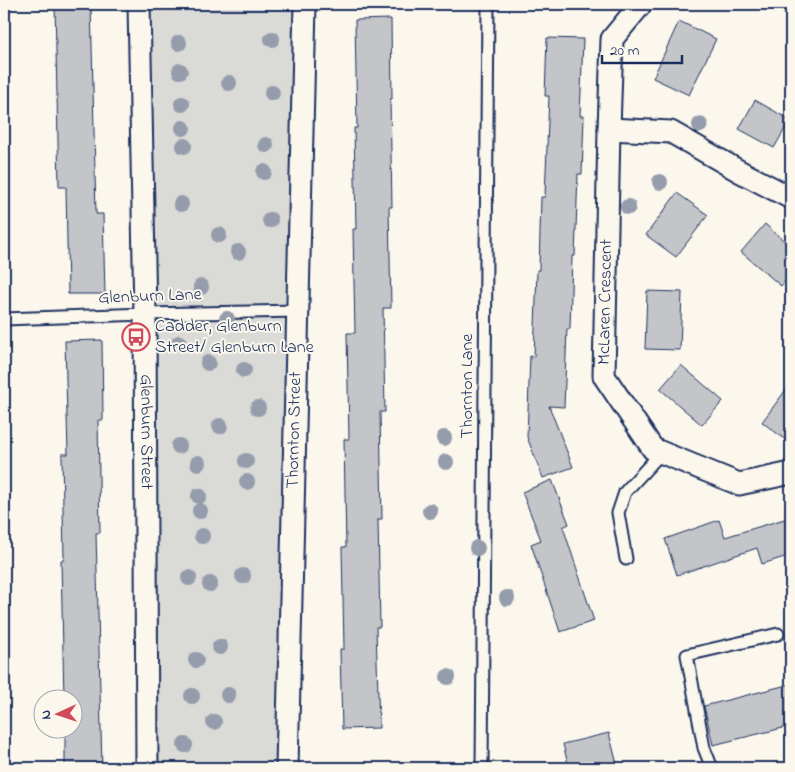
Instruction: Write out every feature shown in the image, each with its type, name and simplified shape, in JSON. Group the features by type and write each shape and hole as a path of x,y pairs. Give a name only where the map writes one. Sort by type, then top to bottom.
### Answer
{"street":[{"name":"Glenburn Street","path":"139,4 145,314 147,768"},
{"name":"Thornton Street","path":"288,768 305,4"},
{"name":"McLaren Crescent","path":"641,4 612,39 604,376 653,449 739,484 791,473"},
{"path":"609,129 671,132 791,198"}],"lane":[{"name":"Thornton Lane","path":"482,768 488,4"},
{"name":"Glenburn Lane","path":"4,319 298,311"},
{"path":"626,559 618,513 625,492 661,452"},
{"path":"712,768 704,748 688,656 778,634"}],"shaded area":[{"path":"142,4 301,4 296,309 148,311"},
{"path":"296,312 282,768 153,768 149,316"}],"building":[{"path":"55,4 91,4 96,214 103,214 105,294 68,294 66,187 59,187"},
{"path":"391,19 392,207 389,207 391,308 383,308 385,412 380,412 382,519 378,519 380,627 376,627 379,728 342,729 340,649 344,649 342,547 346,547 344,439 349,439 347,333 355,333 353,229 356,229 354,128 357,128 355,20"},
{"path":"679,21 716,39 689,95 653,78"},
{"path":"547,38 583,39 580,116 584,116 582,174 578,174 575,256 572,256 570,329 567,329 564,407 549,406 573,467 543,478 527,437 530,356 534,357 541,197 545,197 549,96 545,96"},
{"path":"755,100 790,120 774,148 739,129"},
{"path":"677,193 708,215 676,257 646,235"},
{"path":"765,224 791,247 791,274 781,286 741,252"},
{"path":"647,291 682,292 680,350 645,349"},
{"path":"102,340 103,420 98,420 100,533 96,533 102,768 65,768 65,740 82,740 82,690 64,690 61,560 64,560 62,454 68,454 65,341"},
{"path":"681,365 723,401 702,425 660,389"},
{"path":"791,383 791,444 762,422"},
{"path":"552,480 569,524 563,527 594,621 560,632 531,544 541,540 522,492"},
{"path":"791,517 791,555 762,564 757,548 677,575 665,539 719,520 725,537"},
{"path":"791,684 791,726 713,745 704,706"},
{"path":"609,733 618,768 569,768 563,744"}],"place":[{"name":"Cadder, Glenburn Street/ Glenburn Lane","path":"136,337"}]}
